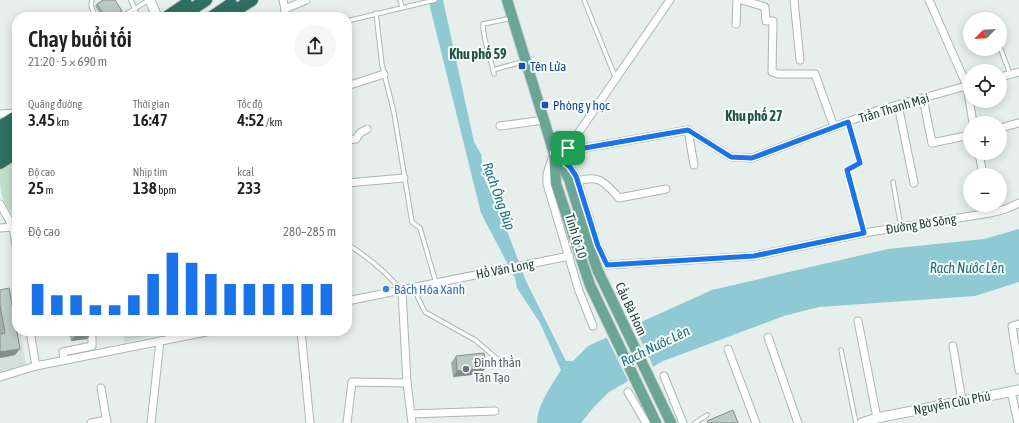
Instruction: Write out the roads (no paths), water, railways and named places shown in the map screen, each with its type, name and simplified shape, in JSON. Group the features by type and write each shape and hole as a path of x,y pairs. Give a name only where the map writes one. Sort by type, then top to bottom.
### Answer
{"highway":[{"path":"166,12 184,0"},
{"path":"174,12 192,0"},
{"path":"188,12 206,0"},
{"path":"208,12 226,0"},
{"path":"220,12 238,0"},
{"path":"233,12 252,0"},
{"path":"0,127 12,119"},
{"path":"0,138 12,130"},
{"path":"0,151 12,143"},
{"path":"0,164 12,156"}],"main road":[{"path":"150,0 156,12"},
{"name":"Tỉnh lộ 10","path":"507,0 554,153 556,184"},
{"name":"Tỉnh lộ 10","path":"554,153 573,180"},
{"name":"Cầu Bà Hom","path":"573,180 597,268 671,423"},
{"name":"Cầu Bà Hom","path":"556,184 590,285 656,423"},
{"name":"Nguyễn Cửu Phú","path":"862,423 877,418 1015,391"}],"street":[{"path":"283,0 285,12"},
{"path":"285,8 306,0"},
{"path":"568,148 670,0"},
{"path":"736,24 737,0"},
{"path":"742,0 765,7 766,21 773,21 772,72 778,74 815,74 834,127"},
{"path":"794,0 800,60"},
{"path":"929,0 963,75"},
{"path":"1007,75 1019,72"},
{"path":"352,84 384,74"},
{"name":"Trần Thanh Mại","path":"688,130 731,157 752,158 879,110 963,87"},
{"path":"923,98 932,143 963,136"},
{"path":"898,105 914,182"},
{"path":"0,114 12,115"},
{"path":"500,126 544,120"},
{"path":"1007,126 1018,123"},
{"path":"352,139 356,139 360,133 367,129"},
{"path":"554,153 568,148 579,149 688,130 694,165"},
{"name":"Tỉnh lộ 10","path":"554,153 547,174 547,184 580,297 594,326"},
{"path":"352,183 404,178"},
{"path":"573,180 588,178 600,179 619,198 666,189"},
{"name":"Tỉnh lộ 10","path":"573,180 598,246 607,265"},
{"name":"Đường Bờ Sông","path":"607,265 754,256 864,233 990,213 1006,209 1019,203"},
{"path":"0,204 12,224"},
{"path":"0,228 12,226"},
{"name":"Hồ Văn Long","path":"352,301 436,283 508,270 569,256"},
{"path":"402,290 407,383 412,423"},
{"path":"858,321 877,418"},
{"path":"1019,324 1012,326 1019,370"},
{"path":"31,336 36,366"},
{"path":"64,360 63,352 92,346 92,336"},
{"path":"0,377 36,366 186,336"},
{"path":"301,336 310,423"},
{"path":"768,337 798,423"},
{"path":"151,423 160,341"},
{"path":"954,346 962,401"},
{"path":"728,349 756,423"},
{"path":"664,376 683,423"},
{"path":"347,423 352,382 407,383"},
{"path":"91,423 107,422 101,388"},
{"path":"1015,391 1018,423"},
{"path":"628,392 646,423"},
{"path":"411,414 495,410"}],"lane":[{"path":"92,0 91,5 93,12"},
{"path":"131,0 136,12"},
{"path":"128,12 150,0"},
{"path":"400,0 402,7"},
{"path":"352,19 435,0"},
{"path":"584,0 616,80"},
{"path":"376,13 382,65 394,113 412,222 420,228 436,283"},
{"path":"513,17 483,24 485,42 491,57 494,72 526,61"},
{"path":"1003,56 1010,74"},
{"path":"848,122 860,163 847,170 864,233"},
{"path":"893,182 901,227"},
{"path":"352,247 365,254 385,271 402,290"},
{"path":"417,287 418,298 425,312 475,340 501,362"},
{"path":"841,350 856,423"},
{"path":"695,423 707,415"}],"water":[{"name":"Rạch Nước Lên","path":"430,0 443,0 474,142 481,154 484,178 503,220 526,281 566,361 573,361 588,346 712,290 888,249 984,239 1019,229 1019,282 975,296 819,307 784,316 663,361 609,392 581,423 537,423 539,409 542,402 561,370 540,323 517,288 515,278 481,213 430,7"}],"place":[{"name":"Tên Lửa","path":"522,66"},
{"name":"Phòng y học","path":"545,105"},
{"name":"Bách Hóa Xanh","path":"386,289"},
{"name":"Đình thần Tân Tạo","path":"466,369"}],"district":[{"name":"Khu phố 59","path":"478,54"},
{"name":"Khu phố 27","path":"754,116"}],"water label":[{"name":"Rạch Ông Búp","path":"499,196"}]}
